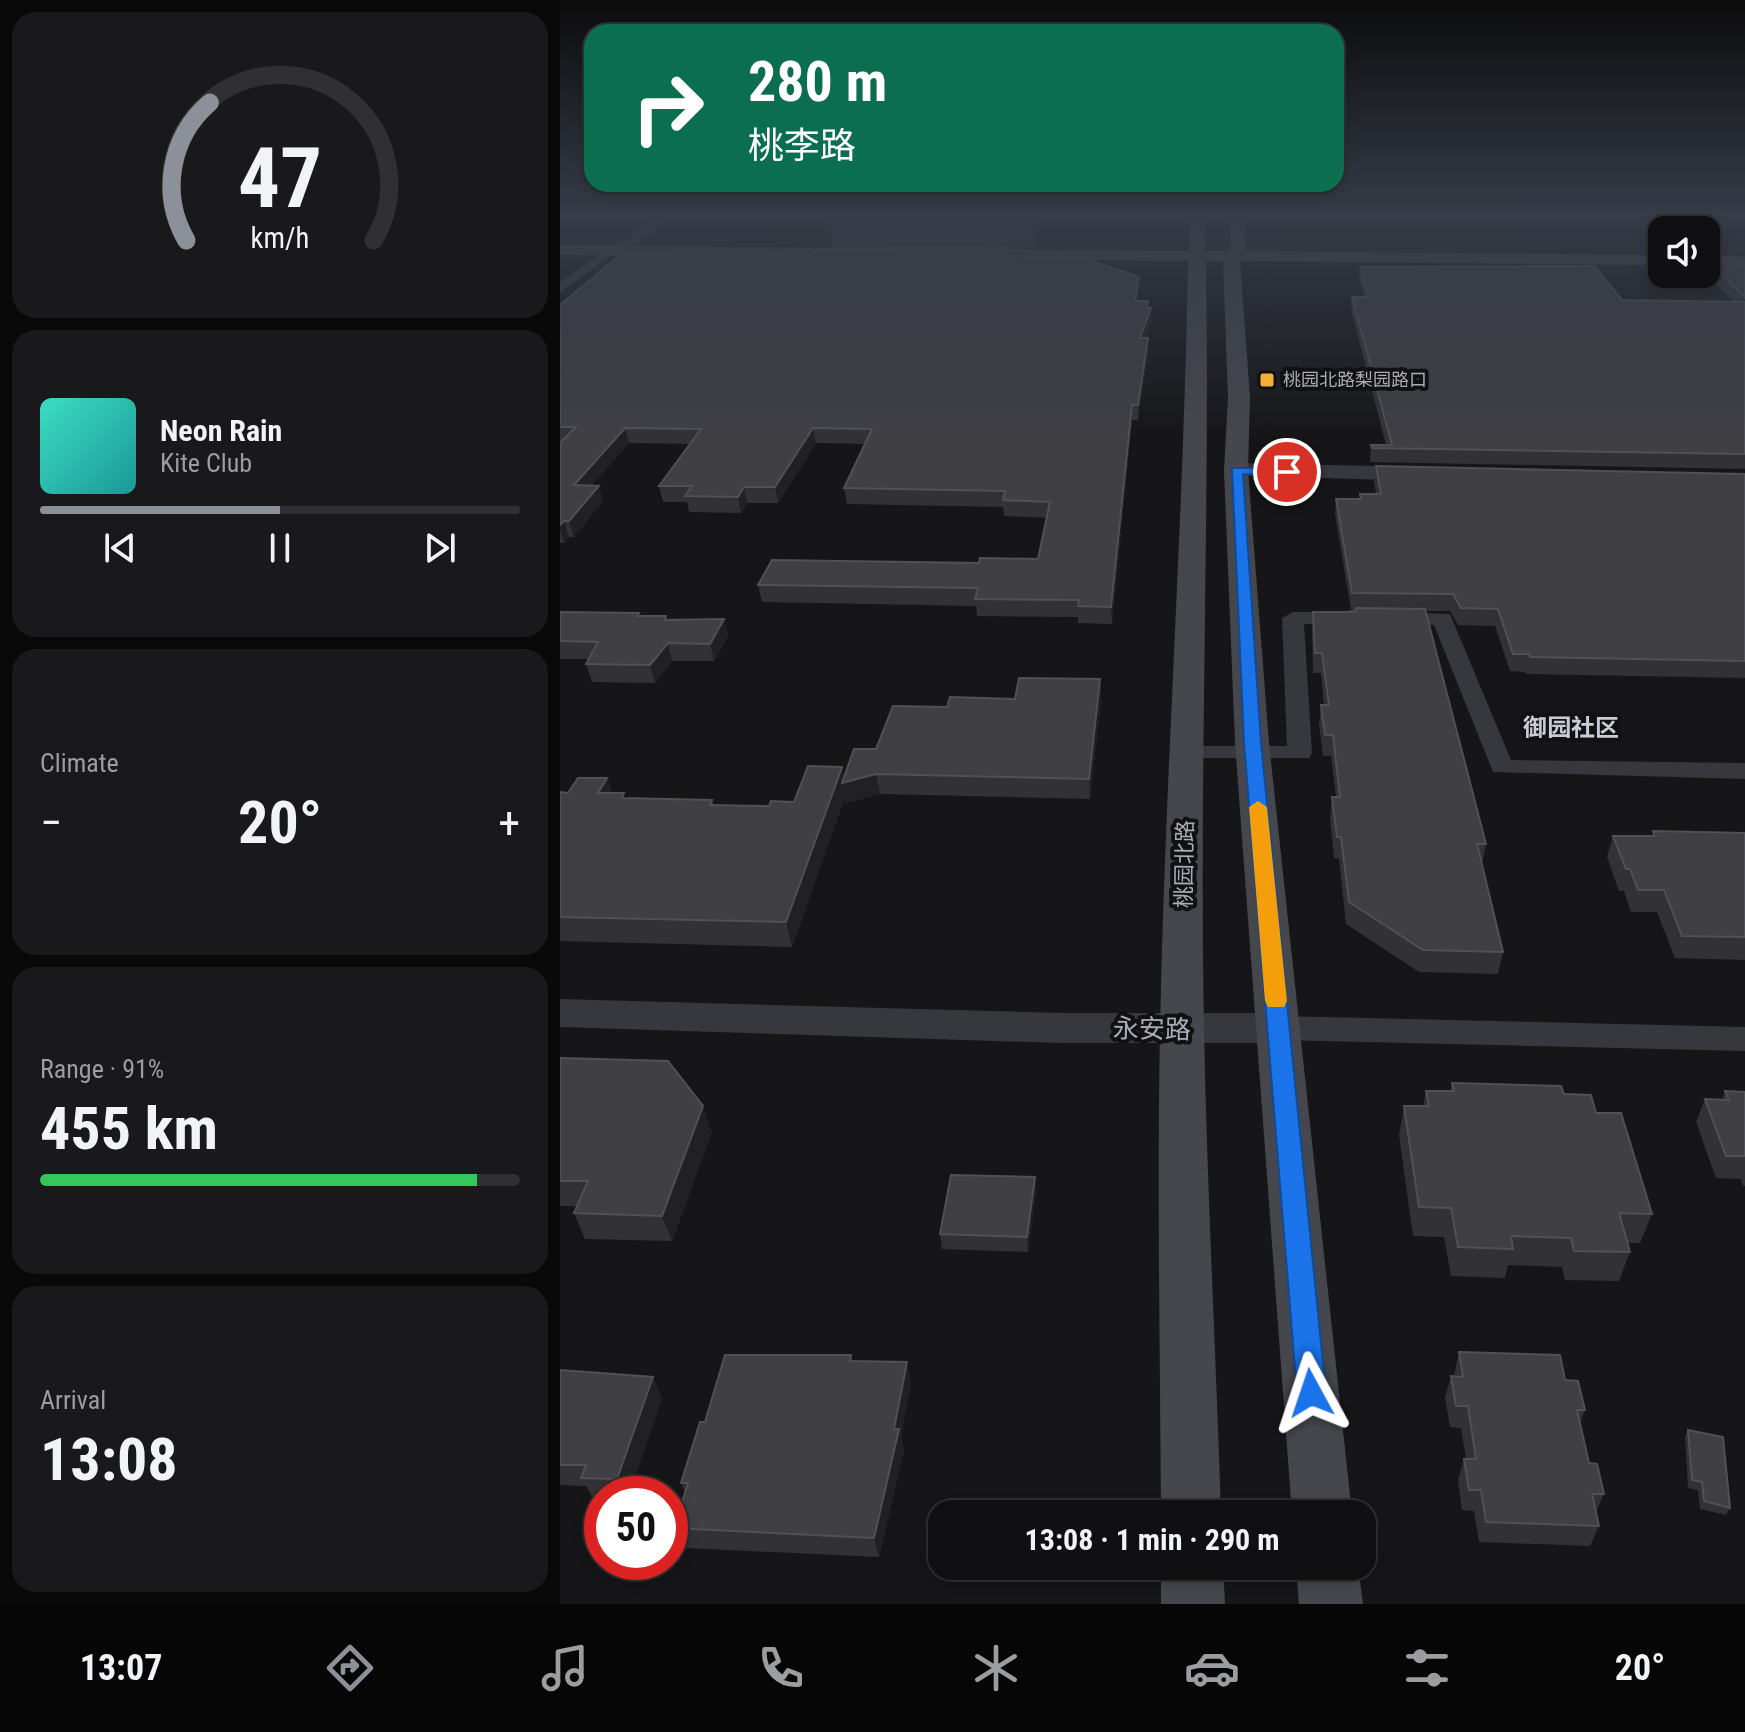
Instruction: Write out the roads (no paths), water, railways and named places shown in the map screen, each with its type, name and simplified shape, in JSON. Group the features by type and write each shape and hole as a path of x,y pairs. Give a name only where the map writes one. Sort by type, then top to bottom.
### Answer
{"main road":[{"name":"桃园北路","path":"1191,1500 1182,1030 1186,753 1213,290"},
{"path":"1223,290 1239,397 1236,470 1253,752 1321,1500"},
{"path":"1192,1580 1193,1604"},
{"path":"1328,1580 1331,1604"}],"street":[{"path":"1236,470 1436,474"},
{"path":"1186,753 1300,753 1293,618 1442,619 1502,767 1745,771"},
{"name":"永安路","path":"560,1013 1182,1030 1279,1028 1745,1039"}],"place":[{"name":"桃园北路梨园路口","path":"1267,380"}],"district":[{"name":"御园社区","path":"1571,728"}]}
